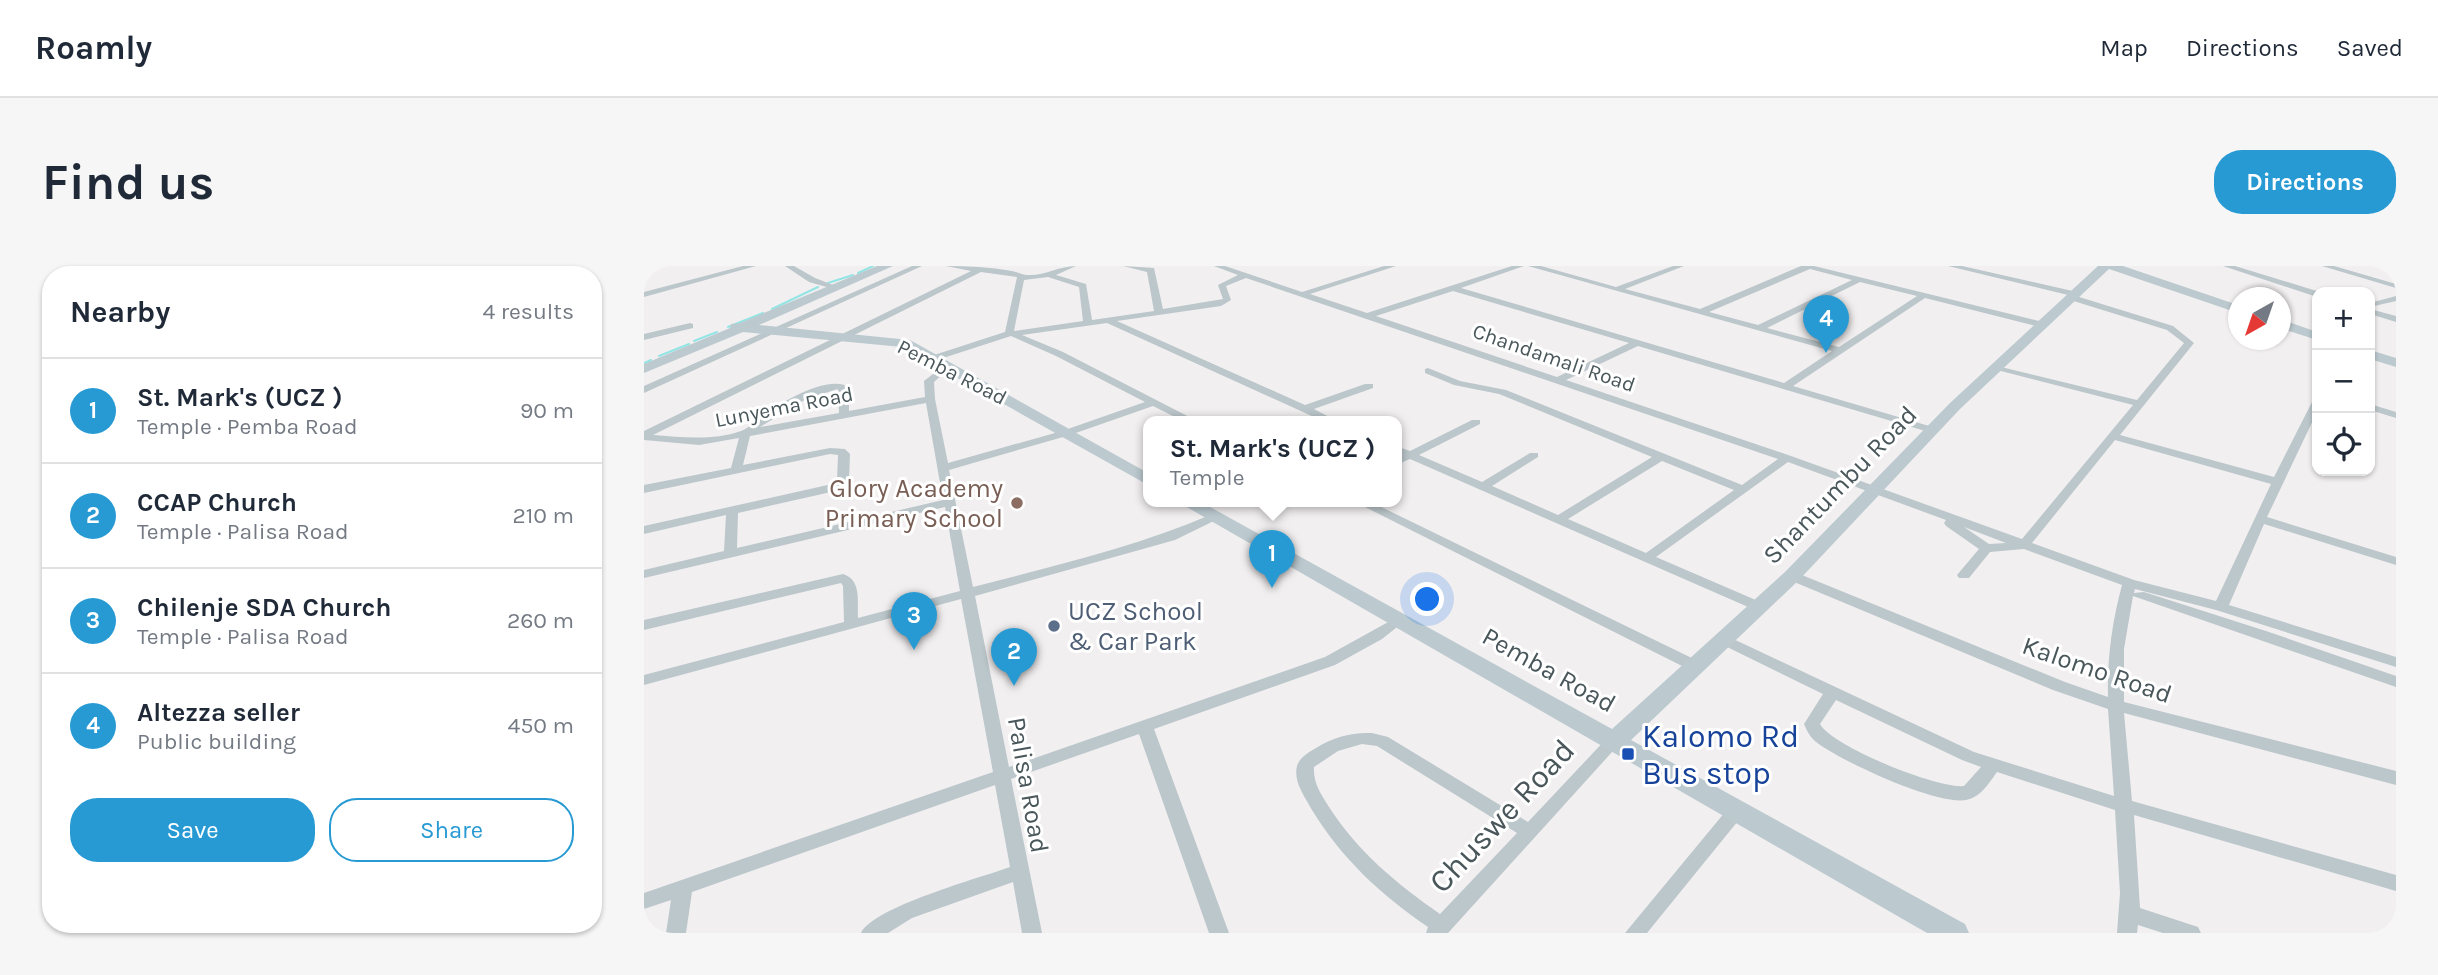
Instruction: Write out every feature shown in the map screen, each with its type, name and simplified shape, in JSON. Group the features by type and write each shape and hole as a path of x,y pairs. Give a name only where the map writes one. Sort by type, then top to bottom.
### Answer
{"street":[{"path":"644,295 752,266"},
{"path":"789,266 811,280 833,288 879,266"},
{"path":"644,367 887,266"},
{"path":"644,390 918,266"},
{"path":"950,266 1021,277 1048,275 1072,266"},
{"path":"1009,334 1021,277 1036,266"},
{"path":"1127,266 1151,270 1160,313"},
{"path":"1367,266 1380,270"},
{"path":"1303,294 1392,266"},
{"path":"1368,316 1520,266"},
{"path":"1532,266 1838,349"},
{"path":"1617,289 1680,266"},
{"path":"1945,517 1960,531 1986,548 2024,545 2189,341 2169,328 2072,296 1952,266"},
{"name":"Shantumbu Road","path":"1614,741 1760,607 1932,430 2040,324 2105,266"},
{"path":"2112,266 2228,306"},
{"path":"2227,266 2312,292"},
{"path":"2326,266 2396,286"},
{"path":"1701,312 1807,267 2040,324"},
{"path":"930,399 929,381 940,362 1009,334 1224,302 1227,300 1217,268"},
{"name":"Chandamali Road","path":"1217,268 1246,275 1787,458 2024,545 2128,587"},
{"path":"644,436 980,269"},
{"path":"1048,275 1083,286 1088,323"},
{"path":"1222,285 1246,275"},
{"path":"1760,328 1858,280"},
{"path":"1453,288 1932,430"},
{"path":"1785,387 1838,349 1922,296"},
{"path":"2375,306 2396,298"},
{"path":"2375,310 2396,319"},
{"path":"1110,321 1320,416"},
{"path":"644,337 690,326"},
{"name":"Pemba Road","path":"740,327 899,342 940,362 1143,477"},
{"path":"2291,327 2312,334"},
{"path":"1009,334 1081,366 1150,404 1179,416"},
{"path":"1559,380 1636,342"},
{"path":"2375,356 2396,363"},
{"path":"1996,367 2140,404"},
{"path":"1428,371 1457,383 1502,392 1742,489"},
{"path":"1304,409 1370,386"},
{"path":"736,471 745,434 770,415 828,387 844,388 844,415"},
{"name":"Lunyema Road","path":"644,436 688,443 930,399"},
{"name":"Palisa Road","path":"930,399 1032,933"},
{"path":"944,468 1066,433 1150,404"},
{"path":"2375,409 2396,415"},
{"path":"2221,607 2312,412"},
{"path":"1402,459 1476,422"},
{"path":"2113,436 2278,482"},
{"path":"644,489 830,452 838,451 844,454 843,481 840,486 644,530"},
{"path":"1402,451 1760,607"},
{"path":"1483,487 1534,455"},
{"path":"1560,519 1660,457"},
{"path":"1648,557 1787,458"},
{"path":"644,574 951,502"},
{"name":"Pemba Road","path":"1195,507 1614,741 1943,930"},
{"path":"1372,507 1695,666"},
{"path":"730,554 732,510"},
{"path":"644,680 1150,544 1214,518"},
{"path":"2260,519 2396,561"},
{"path":"1965,575 1986,548"},
{"name":"Kalomo Road","path":"1792,576 2059,686 2117,706 2396,778"},
{"path":"644,625 843,579 848,580 850,586 851,624"},
{"path":"2128,587 2221,607 2396,663"},
{"path":"2128,587 2396,682"},
{"path":"2128,587 2116,638 2119,755 2125,806 2129,923 2191,933"},
{"path":"644,901 1145,728 1330,661 1377,636 1399,620"},
{"path":"1724,640 1939,744 1992,765 2396,883"},
{"path":"1833,691 1812,724 1816,732 1834,745 1919,785 1959,794 1968,793 1992,765"},
{"path":"1145,728 1219,933"},
{"path":"1438,929 1345,848 1303,776 1306,764 1330,747 1351,739 1371,737 1382,741 1528,831"},
{"name":"Chuswe Road","path":"1438,929 1614,741"},
{"path":"1635,933 1736,811"},
{"path":"871,933 905,912 1020,872"},
{"path":"676,933 683,888"}],"waterway":[{"path":"858,273 873,266"},
{"path":"828,283 853,275"},
{"path":"772,309 818,287"},
{"path":"728,327 763,313"},
{"path":"694,341 717,332"},
{"path":"659,356 689,344"},
{"path":"644,363 651,360"}],"place":[{"name":"Altezza seller","path":"1826,353"},
{"name":"Glory Academy Primary School","path":"1017,503"},
{"name":"St. Mark's (UCZ )","path":"1272,588"},
{"name":"UCZ School & Car Park","path":"1054,626"},
{"name":"Chilenje SDA Church","path":"914,650"},
{"name":"CCAP Church","path":"1014,686"},
{"name":"Kalomo Rd Bus stop","path":"1628,754"}]}
